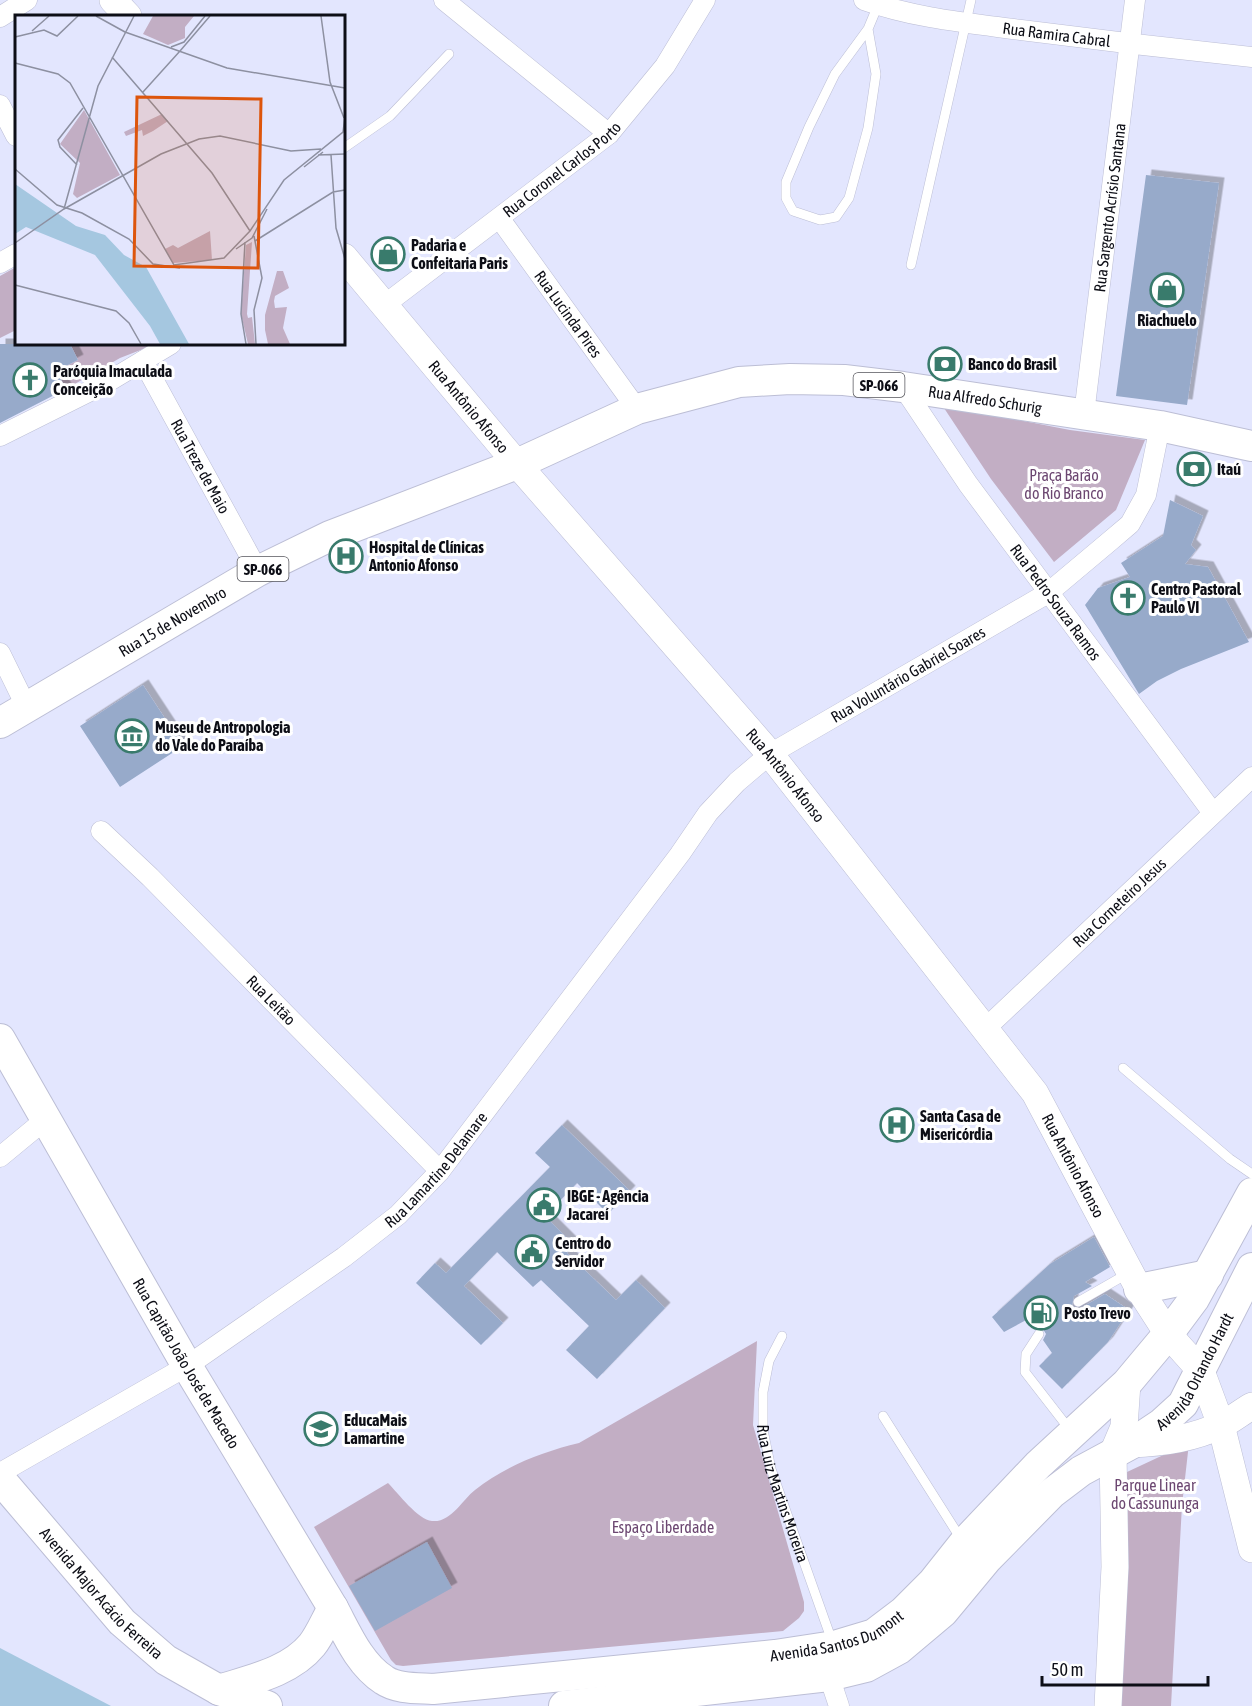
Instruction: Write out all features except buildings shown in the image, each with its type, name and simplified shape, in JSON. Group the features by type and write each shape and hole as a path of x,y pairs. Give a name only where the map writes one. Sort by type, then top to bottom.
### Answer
{"main road":[{"name":"Rua Alfredo Schurig","path":"516,464 636,409 739,382 790,379 903,387 1160,426 1252,446"},
{"name":"Rua 15 de Novembro","path":"0,723 258,571 330,536 516,464"},
{"name":"Rua Capitão João José de Macedo","path":"0,1039 187,1366 354,1646 369,1666 384,1680"},
{"path":"1168,1334 1194,1299 1252,1193"},
{"name":"Avenida Orlando Hardt","path":"1122,1449 1161,1424 1183,1404 1252,1268"},
{"path":"1134,1281 1208,1275"},
{"name":"Avenida Santos Dumont","path":"384,1680 402,1686 433,1689 775,1655 834,1646 874,1634 903,1612 933,1582 964,1543 1038,1465 1127,1383 1168,1334"},
{"name":"Avenida Santos Dumont","path":"564,1706 614,1703 829,1676 866,1667 899,1649 943,1612 987,1559 1052,1493 1081,1471 1122,1449"},
{"name":"Avenida Major Acácio Ferreira","path":"0,1479 122,1622 166,1660 219,1690"},
{"path":"219,1690 262,1676 296,1659 312,1645 333,1608"},
{"path":"219,1690 267,1706"}],"street":[{"path":"0,18 27,0"},
{"path":"113,0 127,15"},
{"path":"444,0 609,134"},
{"name":"Rua Coronel Carlos Porto","path":"383,306 609,134 665,66 705,0"},
{"name":"Rua Sargento Acrísio Santana","path":"1084,414 1135,0"},
{"name":"Rua Ramira Cabral","path":"871,2 966,23 1252,57"},
{"path":"0,105 15,134"},
{"name":"Rua Lucinda Pires","path":"500,219 636,409"},
{"name":"Rua Antônio Afonso","path":"345,258 516,464 770,754 986,1028 1035,1093 1134,1281 1168,1334 1201,1371"},
{"path":"0,436 106,382 169,345"},
{"name":"Rua Treze de Maio","path":"143,361 258,571"},
{"name":"Rua Pedro Souza Ramos","path":"903,387 968,484 1213,813"},
{"path":"1048,593 1130,524 1146,495 1160,426"},
{"name":"Rua Voluntário Gabriel Soares","path":"770,754 1048,593"},
{"path":"0,653 27,708"},
{"name":"Rua Lamartine Delamare","path":"0,1473 187,1366 344,1257 398,1215 440,1171 680,854 708,813 737,782 770,754"},
{"name":"Rua Corneteiro Jesus","path":"986,1028 1252,777"},
{"name":"Rua Leitão","path":"101,831 150,877 440,1171"},
{"path":"0,1157 46,1119"},
{"path":"1201,1371 1221,1425 1252,1549"},
{"path":"1108,1706 1127,1383"},
{"path":"1122,1449 1193,1435 1221,1425 1252,1406"},
{"path":"829,1676 839,1706"}],"lane":[{"path":"911,265 971,0"},
{"path":"868,29 835,74 786,182 786,198 793,211 820,220 836,217 849,198 868,128 876,74 868,29 871,2"},
{"path":"345,147 390,116 449,54"},
{"path":"1123,1068 1230,1160 1252,1174"},
{"path":"1078,1302 1134,1281"},
{"path":"1039,1334 1026,1354 1025,1371 1072,1433"},
{"name":"Rua Luiz Martins Moreira","path":"782,1336 769,1361 763,1392 763,1430 771,1469 834,1646"},
{"path":"884,1416 964,1543"}],"green space":[{"path":"15,268 15,330 0,338 0,276"},
{"path":"70,345 153,345 120,358 66,389 56,371 78,360"},
{"name":"Praça Barão do Rio Branco","path":"942,405 1070,430 1145,440 1116,510 1054,562 991,479"},
{"name":"Espaço Liberdade","path":"757,1341 753,1425 804,1602 804,1611 799,1618 783,1631 403,1666 396,1665 391,1660 314,1527 388,1483 421,1516 432,1521 439,1521 451,1515 470,1494 487,1481 511,1467 538,1455 579,1443"},
{"name":"Parque Linear do Cassununga","path":"1189,1443 1182,1505 1171,1706 1116,1706 1127,1472"}],"water":[{"path":"0,1648 111,1706 0,1706"}],"place":[{"name":"Padaria e Confeitaria Paris","path":"388,254"},
{"name":"Riachuelo","path":"1167,290"},
{"name":"Banco do Brasil","path":"945,364"},
{"name":"Paróquia Imaculada Conceição","path":"30,380"},
{"name":"Itaú","path":"1194,469"},
{"name":"Hospital de Clínicas Antonio Afonso","path":"346,556"},
{"name":"Centro Pastoral Paulo VI","path":"1128,598"},
{"name":"Museu de Antropologia do Vale do Paraíba","path":"132,736"},
{"name":"Santa Casa de Misericórdia","path":"897,1125"},
{"name":"IBGE - Agência Jacareí","path":"544,1205"},
{"name":"Centro do Servidor","path":"532,1252"},
{"name":"Posto Trevo","path":"1041,1313"},
{"name":"EducaMais Lamartine","path":"321,1429"}]}
